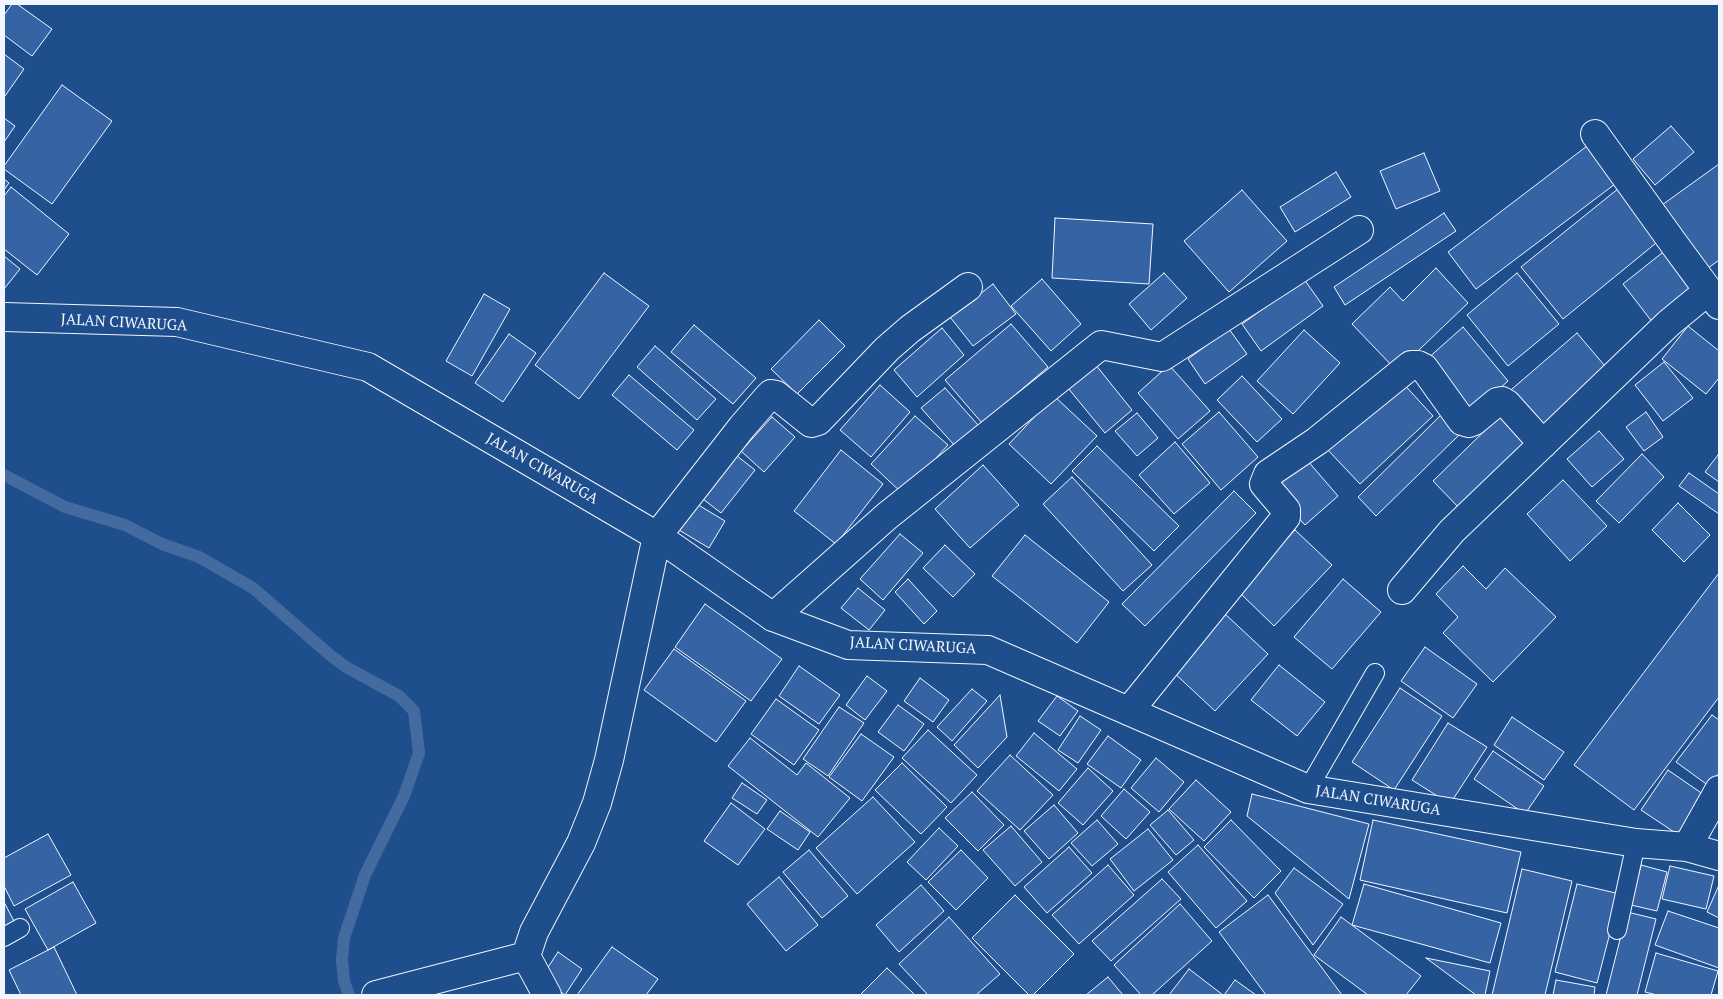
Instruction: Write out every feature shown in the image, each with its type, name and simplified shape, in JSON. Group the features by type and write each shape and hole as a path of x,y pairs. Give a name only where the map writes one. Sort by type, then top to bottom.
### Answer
{"street":[{"path":"1402,590 1452,531 1669,323 1714,298 1595,134"},
{"path":"774,617 887,516 1101,345 1162,357 1359,230"},
{"path":"547,995 526,956 534,932 581,843 597,802 609,760 658,536 742,427 768,397 772,394 776,395 811,423 818,421 887,349 910,329 968,287"},
{"name":"JALAN CIWARUGA","path":"4,317 177,322 368,367 658,536 774,617 848,645 988,650 1308,790 1636,843 1687,848 1719,856"},
{"path":"1129,711 1286,517 1286,510 1264,484 1268,474 1317,441 1411,365 1418,365 1424,368 1462,421 1469,423 1474,421 1497,402 1502,401 1507,404 1542,444"},
{"path":"1687,848 1719,790"},
{"path":"376,995 526,956"}],"lane":[{"path":"1308,790 1375,673"},
{"path":"1617,930 1636,843"},
{"path":"4,938 20,928"}],"building":[{"path":"12,4 17,4 52,29 32,56 4,35 4,15"},
{"path":"4,54 24,69 5,96 4,95"},
{"path":"62,85 112,121 52,204 4,169 4,166"},
{"path":"4,118 15,126 4,142"},
{"path":"1671,126 1694,152 1655,185 1633,159"},
{"path":"1591,143 1619,181 1476,289 1448,252"},
{"path":"1424,153 1440,191 1396,209 1380,171"},
{"path":"1719,164 1719,260 1707,269 1662,205"},
{"path":"1336,172 1351,197 1295,232 1280,207"},
{"path":"4,179 9,183 4,190"},
{"path":"11,187 69,234 37,275 4,249 4,196"},
{"path":"1619,188 1661,239 1563,319 1521,267"},
{"path":"1242,190 1287,241 1229,292 1184,241"},
{"path":"1444,213 1456,231 1345,305 1334,287"},
{"path":"1055,218 1153,224 1149,284 1052,278"},
{"path":"1667,249 1697,288 1653,323 1623,284"},
{"path":"4,256 20,269 4,289"},
{"path":"1436,268 1468,303 1397,371 1352,324 1390,287 1403,301"},
{"path":"604,273 649,306 579,399 535,365"},
{"path":"1164,273 1187,298 1151,330 1129,304"},
{"path":"1517,273 1559,324 1508,366 1467,315"},
{"path":"1042,279 1081,324 1051,351 1011,306"},
{"path":"1304,279 1323,306 1261,351 1242,324"},
{"path":"993,284 1016,314 973,346 950,317"},
{"path":"484,294 510,309 472,376 446,361"},
{"path":"819,320 845,346 797,394 771,369"},
{"path":"1011,324 1048,367 982,423 945,380"},
{"path":"694,325 756,378 733,404 671,352"},
{"path":"1688,326 1719,351 1719,378 1706,394 1662,359"},
{"path":"1463,327 1508,381 1471,414 1426,360"},
{"path":"942,328 964,355 917,397 894,370"},
{"path":"1229,329 1247,354 1205,384 1188,359"},
{"path":"1304,330 1340,363 1293,414 1257,381"},
{"path":"1577,333 1610,372 1539,434 1505,395"},
{"path":"509,334 536,353 503,402 475,383"},
{"path":"655,346 716,399 697,420 637,367"},
{"path":"1091,359 1132,410 1105,433 1063,382"},
{"path":"1664,362 1693,398 1663,421 1635,385"},
{"path":"1169,365 1210,411 1178,439 1138,393"},
{"path":"629,375 694,430 677,450 612,395"},
{"path":"1242,376 1282,419 1257,442 1217,400"},
{"path":"1399,379 1433,416 1360,484 1326,448"},
{"path":"880,385 910,412 871,457 840,430"},
{"path":"945,388 978,425 955,446 921,408"},
{"path":"1054,396 1097,436 1051,484 1009,444"},
{"path":"1219,412 1258,457 1221,490 1182,444"},
{"path":"1646,412 1663,437 1644,451 1626,427"},
{"path":"1137,413 1158,438 1137,456 1115,431"},
{"path":"1502,414 1531,444 1462,511 1433,481"},
{"path":"1441,415 1459,435 1376,516 1358,497"},
{"path":"915,416 948,445 903,494 871,464"},
{"path":"772,417 795,437 764,472 741,451"},
{"path":"1599,431 1624,459 1592,487 1567,459"},
{"path":"1175,442 1210,483 1174,514 1139,475"},
{"path":"1097,446 1179,526 1154,551 1072,471"},
{"path":"728,449 755,470 721,513 694,492"},
{"path":"841,450 883,484 836,544 794,511"},
{"path":"1300,452 1338,496 1305,525 1266,482"},
{"path":"1642,454 1664,477 1619,523 1596,501"},
{"path":"1718,455 1719,457 1719,482 1705,472"},
{"path":"983,465 1019,505 970,548 935,509"},
{"path":"1689,473 1719,494 1719,514 1679,486"},
{"path":"1072,477 1152,565 1123,591 1043,504"},
{"path":"1563,480 1607,526 1570,561 1527,514"},
{"path":"1234,491 1256,513 1145,626 1122,604"},
{"path":"695,503 725,521 709,548 679,530"},
{"path":"1678,503 1710,535 1684,562 1652,530"},
{"path":"1295,530 1332,565 1274,626 1238,591"},
{"path":"900,534 923,553 883,600 860,579"},
{"path":"1025,535 1109,602 1077,643 992,576"},
{"path":"945,545 975,574 953,597 923,568"},
{"path":"1463,566 1486,589 1505,568 1556,617 1493,682 1443,633 1458,617 1436,594"},
{"path":"1719,573 1719,697 1634,810 1574,765"},
{"path":"908,579 937,611 924,624 895,592"},
{"path":"1343,579 1381,612 1332,669 1294,637"},
{"path":"858,588 885,610 869,630 841,608"},
{"path":"705,604 782,659 751,701 675,647"},
{"path":"1224,613 1268,654 1215,711 1171,670"},
{"path":"1425,647 1477,684 1453,718 1401,681"},
{"path":"674,649 746,701 716,742 644,690"},
{"path":"1279,665 1325,702 1297,736 1251,700"},
{"path":"799,666 840,695 819,724 779,696"},
{"path":"867,676 887,691 865,720 846,705"},
{"path":"920,678 949,700 933,722 904,701"},
{"path":"1400,688 1442,716 1394,790 1352,762"},
{"path":"972,689 987,701 952,741 937,727"},
{"path":"1000,695 1007,737 978,768 954,745"},
{"path":"1057,696 1078,711 1060,736 1038,721"},
{"path":"776,699 819,730 794,765 751,734"},
{"path":"898,705 924,724 904,751 878,732"},
{"path":"839,707 864,723 828,776 803,759"},
{"path":"1712,715 1719,720 1719,773 1709,786 1676,762"},
{"path":"1080,716 1101,730 1078,763 1058,750"},
{"path":"1512,717 1564,752 1544,780 1494,745"},
{"path":"1448,723 1487,747 1450,804 1412,780"},
{"path":"928,730 977,775 951,803 902,758"},
{"path":"1034,733 1077,769 1059,791 1016,756"},
{"path":"861,734 894,757 862,801 829,777"},
{"path":"1108,736 1141,760 1121,788 1087,764"},
{"path":"750,738 797,775 806,763 850,798 818,837 728,766"},
{"path":"1493,751 1544,786 1525,814 1474,779"},
{"path":"1010,755 1053,795 1020,830 977,791"},
{"path":"1156,758 1184,782 1159,812 1131,788"},
{"path":"902,763 947,807 921,834 875,790"},
{"path":"1088,768 1113,791 1083,825 1058,803"},
{"path":"1668,770 1710,799 1683,838 1641,810"},
{"path":"1196,780 1231,812 1204,841 1169,809"},
{"path":"742,783 767,800 757,814 732,798"},
{"path":"1124,789 1150,812 1126,839 1101,816"},
{"path":"972,792 1004,825 978,851 945,818"},
{"path":"1252,794 1369,824 1349,899 1247,816"},
{"path":"873,797 915,842 857,894 816,848"},
{"path":"731,803 765,829 738,865 704,841"},
{"path":"1054,805 1078,833 1049,859 1024,831"},
{"path":"1168,810 1194,840 1176,855 1150,825"},
{"path":"780,811 810,832 798,850 767,829"},
{"path":"1097,820 1118,844 1092,866 1071,843"},
{"path":"1231,820 1281,871 1254,898 1204,847"},
{"path":"1373,820 1521,852 1507,913 1360,880"},
{"path":"1011,826 1042,862 1015,886 983,850"},
{"path":"939,828 958,846 926,880 907,862"},
{"path":"1148,829 1173,860 1134,891 1110,859"},
{"path":"48,834 71,875 14,906 4,886 4,858"},
{"path":"1198,845 1247,901 1216,928 1168,872"},
{"path":"1069,847 1092,873 1047,913 1024,887"},
{"path":"809,850 848,896 822,918 783,872"},
{"path":"961,850 988,878 956,910 928,882"},
{"path":"1108,865 1134,895 1079,944 1052,915"},
{"path":"1641,865 1667,872 1657,911 1631,905"},
{"path":"1670,866 1714,876 1706,909 1662,899"},
{"path":"1294,868 1343,904 1313,945 1275,893"},
{"path":"1522,869 1572,881 1545,995 1492,995"},
{"path":"779,877 818,925 786,951 747,904"},
{"path":"1162,879 1181,899 1111,961 1092,941"},
{"path":"73,882 96,923 48,950 25,909"},
{"path":"1364,884 1501,923 1490,963 1352,925"},
{"path":"1577,884 1620,894 1597,983 1555,972"},
{"path":"921,885 944,911 899,952 876,925"},
{"path":"1719,885 1719,918 1707,912"},
{"path":"1015,895 1074,954 1033,995 1029,995 972,938"},
{"path":"1268,895 1342,995 1266,995 1219,932"},
{"path":"4,902 15,923 4,929"},
{"path":"1180,904 1212,941 1152,995 1141,995 1114,965"},
{"path":"1668,911 1719,928 1719,968 1655,945"},
{"path":"1627,912 1656,919 1637,995 1606,995"},
{"path":"949,917 1000,974 976,995 928,995 899,964"},
{"path":"1341,917 1421,976 1406,995 1368,995 1314,955"},
{"path":"54,947 77,995 21,995 9,970"},
{"path":"612,947 658,979 646,995 577,995"},
{"path":"558,952 582,969 565,995 541,978"},
{"path":"1656,953 1718,971 1711,995 1657,995 1645,992"},
{"path":"1426,958 1490,971 1485,995 1476,995"},
{"path":"887,968 915,995 860,995"},
{"path":"1189,969 1223,995 1169,995"},
{"path":"1108,977 1123,995 1086,995"},
{"path":"1235,980 1256,995 1224,995"},
{"path":"1556,980 1595,987 1594,995 1553,995"}],"waterway":[{"path":"4,475 65,507 125,525 162,544 199,557 253,588 330,655 346,667 399,696 414,711 419,753 404,796 365,875 344,938 342,960 344,981 349,995"}]}
